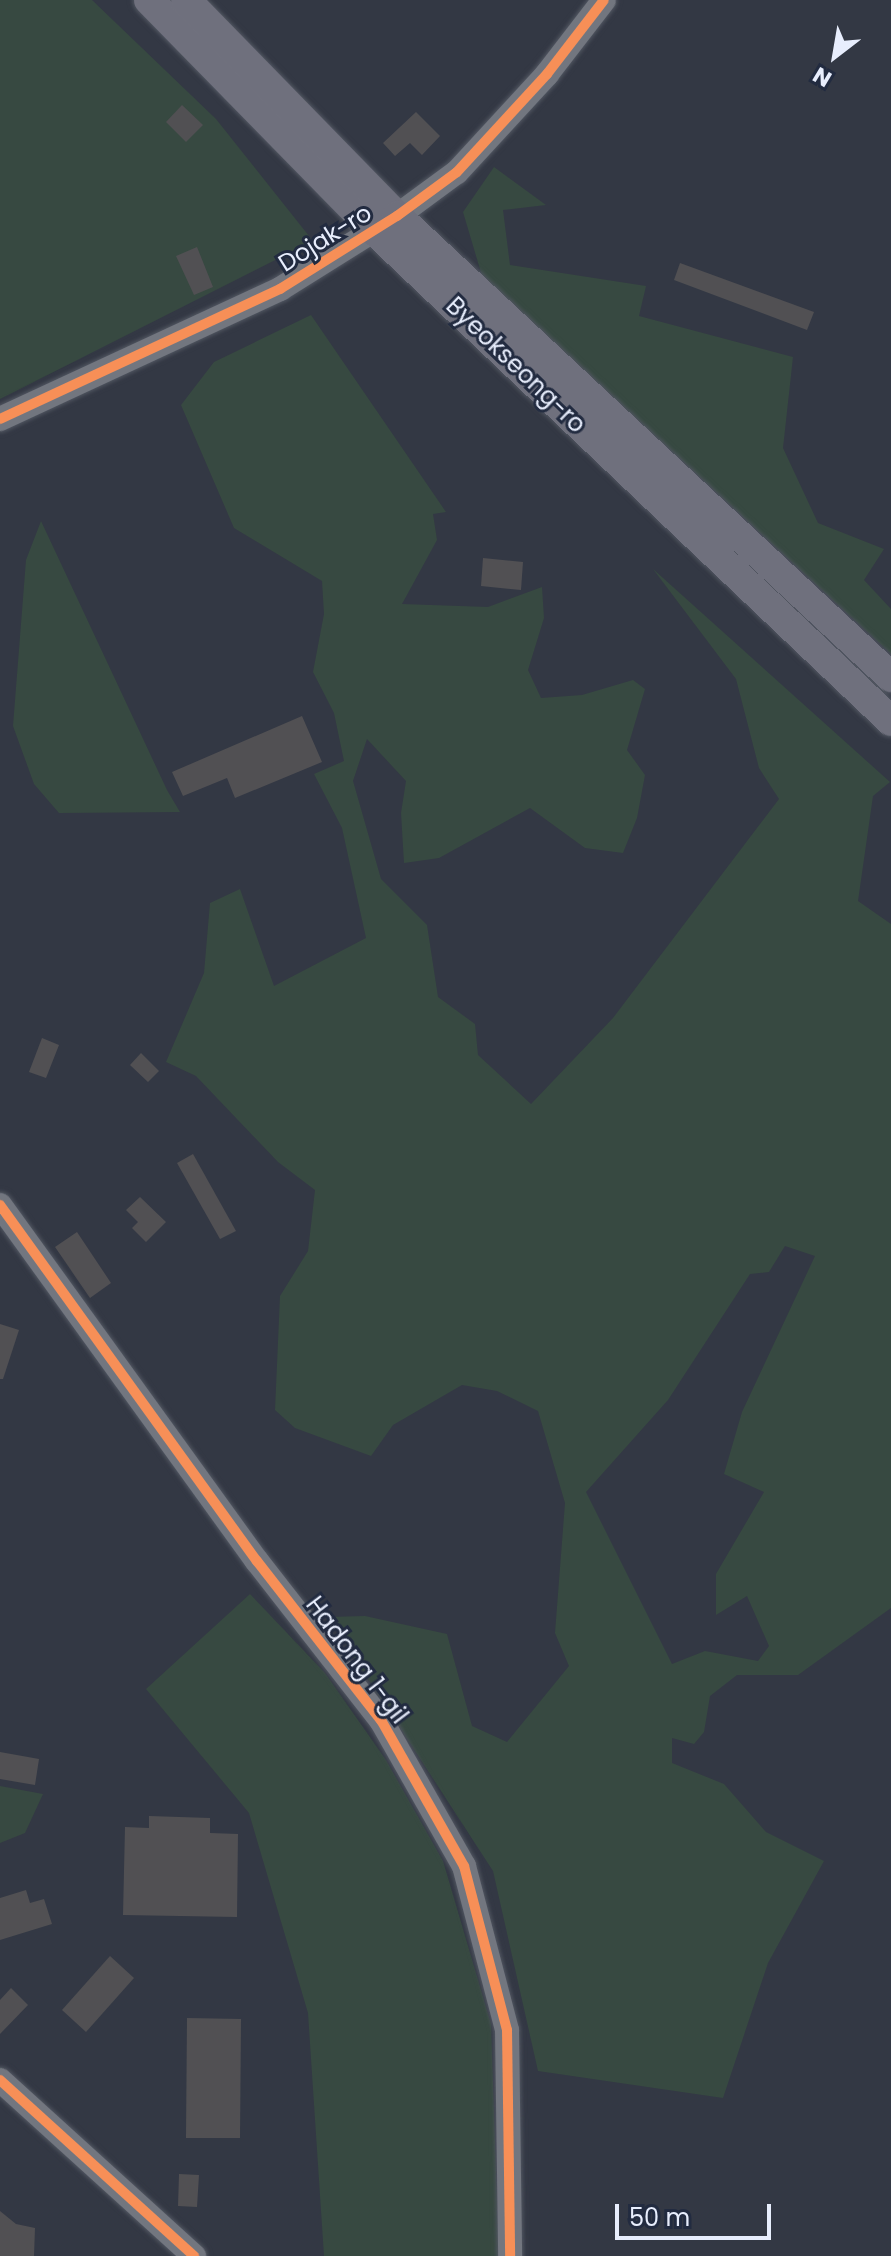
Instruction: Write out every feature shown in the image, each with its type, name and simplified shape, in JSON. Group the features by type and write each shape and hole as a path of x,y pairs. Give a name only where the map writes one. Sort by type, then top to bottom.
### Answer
{"main road":[{"name":"Byeokseong-ro","path":"149,0 386,223 891,677"},
{"name":"Byeokseong-ro","path":"186,0 386,223 891,721"}],"street":[{"name":"Dojak-ro","path":"0,419 280,289 386,223 457,172 547,74 604,0"},
{"name":"Hadong 1-gil","path":"0,1205 257,1561 381,1720 464,1866 507,2030 510,2256"},
{"path":"0,2080 194,2256"}],"green space":[{"path":"0,0 92,0 216,119 313,241 0,399"},
{"path":"494,167 546,205 503,210 510,265 646,286 639,316 793,357 783,448 818,523 884,549 864,580 891,609 891,654 482,276 463,212"},
{"path":"311,315 446,512 433,514 437,540 402,604 488,607 542,587 544,618 528,670 541,698 582,695 633,680 645,689 627,750 645,775 637,818 623,853 585,848 530,808 439,858 404,863 401,813 406,781 367,739 353,781 381,879 427,925 438,997 475,1024 478,1055 531,1104 613,1018 779,799 759,768 736,679 653,569 890,782 873,796 858,901 891,924 891,1608 798,1675 737,1675 710,1696 704,1732 694,1744 672,1738 672,1763 724,1784 766,1832 824,1861 768,1963 723,2098 538,2071 493,1871 328,1617 365,1616 447,1634 472,1726 507,1742 569,1666 555,1633 565,1503 538,1411 497,1391 462,1385 393,1425 371,1456 295,1428 275,1410 280,1296 308,1251 315,1190 278,1162 196,1076 166,1062 204,973 210,903 240,889 274,986 366,938 342,828 314,774 344,761 334,713 313,672 324,614 322,581 234,528 181,405 214,362","holes":["785,1246 815,1256 742,1412 724,1474 764,1492 716,1574 716,1615 747,1596 769,1646 758,1661 705,1651 672,1664 586,1492 668,1400 750,1274 769,1272"]},
{"path":"41,521 180,812 59,813 34,784 13,726 26,560"},
{"path":"250,1594 325,1673 386,1760 443,1861 491,2024 499,2256 324,2256 308,2013 249,1813 146,1689"},
{"path":"0,1786 43,1794 25,1833 0,1843"}],"building":[{"path":"182,105 203,125 186,142 166,122"},
{"path":"416,112 440,136 422,155 410,143 395,156 383,143"},
{"path":"197,247 213,287 194,295 176,256"},
{"path":"680,263 814,312 807,330 674,280"},
{"path":"483,558 523,562 521,590 481,586"},
{"path":"302,716 322,762 235,798 227,778 183,796 172,772"},
{"path":"42,1038 59,1045 46,1078 29,1072"},
{"path":"141,1053 159,1071 148,1082 130,1065"},
{"path":"193,1154 236,1231 220,1239 177,1163"},
{"path":"140,1197 166,1222 146,1242 132,1228 138,1222 126,1210"},
{"path":"77,1232 111,1283 90,1298 55,1247"},
{"path":"0,1324 19,1330 3,1379 0,1379"},
{"path":"0,1752 39,1759 35,1785 0,1779"},
{"path":"149,1816 210,1818 210,1833 238,1834 237,1917 123,1915 125,1827 149,1828"},
{"path":"26,1890 30,1903 44,1899 52,1924 0,1940 0,1898"},
{"path":"110,1956 134,1978 86,2032 62,2010"},
{"path":"11,1988 28,2005 0,2034 0,2000"},
{"path":"187,2018 241,2019 240,2138 186,2138"},
{"path":"179,2174 199,2175 197,2207 178,2206"},
{"path":"0,2211 16,2224 35,2228 34,2256 0,2256"}],"cycle path":[{"path":"0,419 280,289 397,216 457,172 547,74 604,0"},
{"path":"0,1205 257,1561 381,1720 464,1866 507,2030 510,2256"},
{"path":"0,2080 194,2256"}]}
